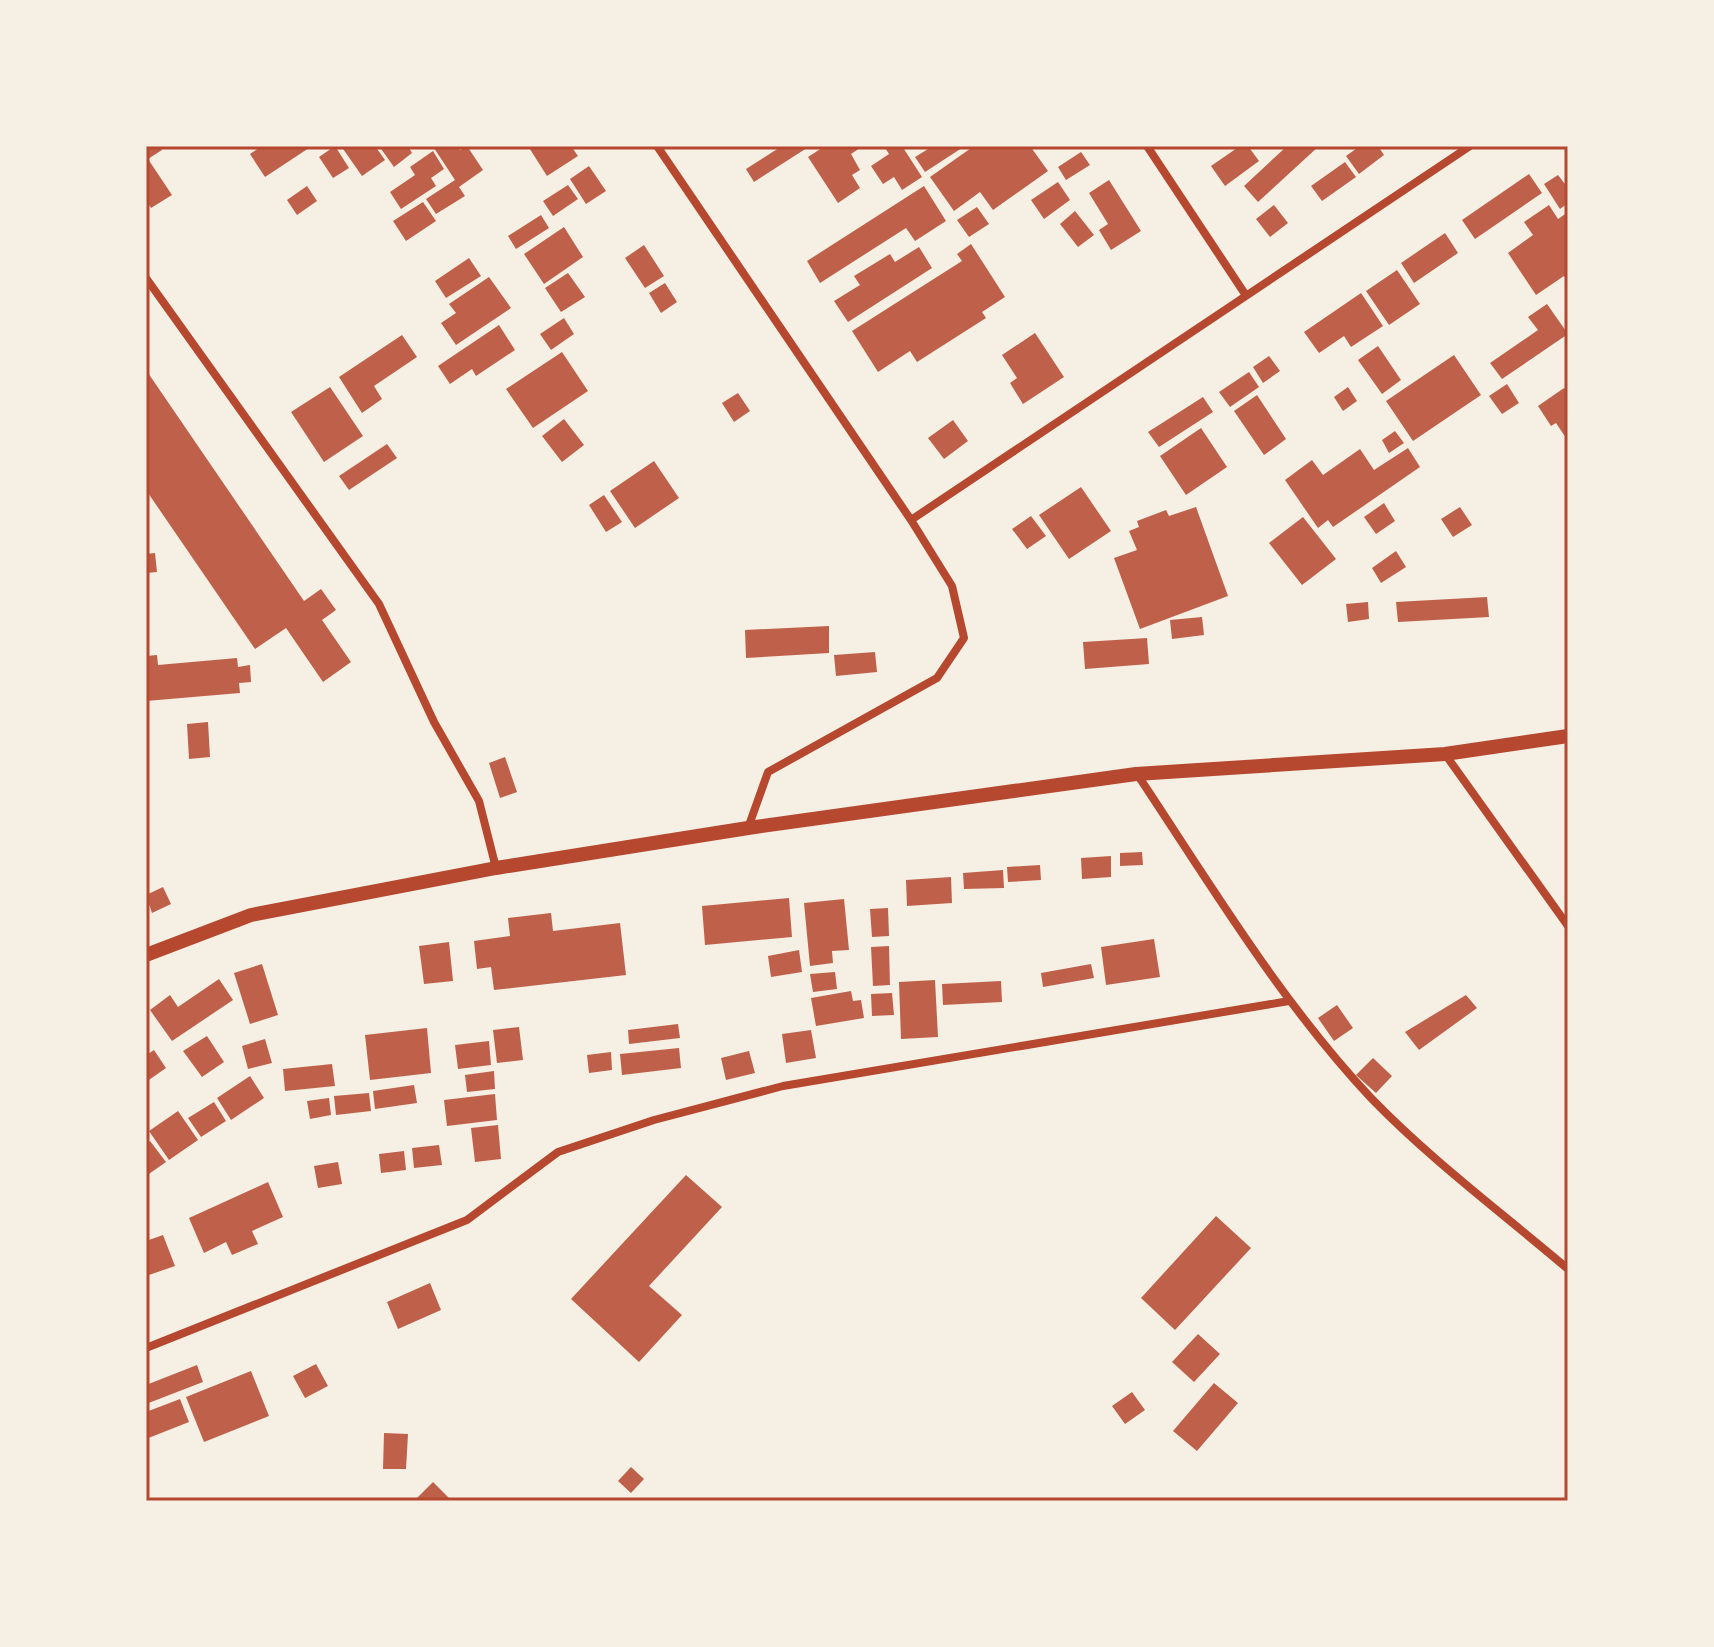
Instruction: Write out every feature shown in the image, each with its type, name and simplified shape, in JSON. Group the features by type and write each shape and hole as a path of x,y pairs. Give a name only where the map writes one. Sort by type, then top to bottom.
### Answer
{"street":[{"path":"657,146 911,520 952,586 964,638 937,678 768,772 748,828"},
{"path":"1147,146 1245,294"},
{"path":"911,520 1470,146"},
{"path":"146,278 379,604 434,722 479,801 496,868"},
{"path":"146,955 251,915 496,868 748,828 1136,774 1445,754 1568,736"},
{"path":"1445,754 1568,926"},
{"path":"1136,774 1289,1001 1399,1126 1568,1269"},
{"path":"146,1348 467,1220 558,1152 654,1120 783,1086 1289,1001"}],"building":[{"path":"146,146 159,146 162,150 148,159 172,195 151,208 146,200"},
{"path":"262,146 312,146 265,177 250,154"},
{"path":"335,146 349,168 333,178 319,157"},
{"path":"341,146 375,146 385,160 362,176"},
{"path":"379,146 408,146 412,153 394,167"},
{"path":"458,146 460,150 467,146 483,170 459,187 465,196 436,214 426,199 455,180 434,148"},
{"path":"528,146 571,146 578,156 547,176"},
{"path":"782,146 810,146 754,182 746,169"},
{"path":"825,146 863,146 851,154 860,170 852,175 860,188 838,203 808,157"},
{"path":"884,146 902,146 922,177 902,190 894,177 883,184 871,166 889,154"},
{"path":"933,146 965,146 925,172 915,157"},
{"path":"974,146 1030,146 1048,171 993,210 980,192 954,211 930,177"},
{"path":"1240,146 1248,146 1259,161 1225,186 1211,166"},
{"path":"1287,146 1319,146 1258,202 1244,186"},
{"path":"1360,146 1378,146 1384,155 1359,174 1346,156"},
{"path":"433,151 444,169 431,178 436,186 401,209 390,192 415,175 410,167"},
{"path":"1081,152 1090,165 1066,180 1058,167"},
{"path":"1345,162 1356,177 1322,201 1311,186"},
{"path":"589,166 606,191 586,204 570,179"},
{"path":"1529,174 1542,193 1475,239 1462,220"},
{"path":"1558,175 1568,188 1568,203 1560,209 1544,184"},
{"path":"1109,180 1141,231 1111,250 1099,230 1108,224 1089,193"},
{"path":"1058,182 1070,200 1044,219 1031,200"},
{"path":"568,185 578,199 553,216 543,201"},
{"path":"307,186 317,201 297,215 287,200"},
{"path":"924,186 946,221 915,241 906,228 820,283 807,261"},
{"path":"423,202 436,221 406,241 393,221"},
{"path":"1274,205 1288,223 1270,237 1256,219"},
{"path":"1549,205 1558,219 1568,212 1568,283 1564,276 1536,295 1508,253 1533,235 1524,222"},
{"path":"977,207 989,224 969,237 957,220"},
{"path":"1075,211 1094,235 1078,247 1060,224"},
{"path":"541,215 549,228 516,249 508,236"},
{"path":"564,227 583,257 544,284 524,254"},
{"path":"1445,233 1458,253 1414,283 1401,263"},
{"path":"971,244 1005,297 982,312 986,318 917,362 910,351 878,372 852,331 962,261 957,254"},
{"path":"644,245 664,276 645,288 625,258"},
{"path":"919,247 932,268 848,322 834,301 860,285 854,276 890,254 895,262"},
{"path":"469,258 481,276 446,298 435,281"},
{"path":"1397,270 1420,304 1389,325 1366,291"},
{"path":"568,273 585,297 561,312 545,288"},
{"path":"489,277 511,308 456,345 441,323 456,313 449,304"},
{"path":"665,283 677,302 661,313 649,293"},
{"path":"1361,293 1383,326 1351,347 1344,336 1319,353 1304,332"},
{"path":"1547,304 1568,334 1502,379 1490,363 1538,330 1528,317"},
{"path":"564,318 574,334 551,350 540,334"},
{"path":"499,325 515,350 476,376 472,369 450,384 438,366"},
{"path":"1035,333 1064,377 1023,404 1010,383 1017,378 1002,355"},
{"path":"402,335 417,357 374,386 382,399 362,413 339,377"},
{"path":"1378,346 1401,380 1382,394 1358,360"},
{"path":"562,352 588,391 533,428 506,389"},
{"path":"1454,355 1481,395 1413,441 1386,401"},
{"path":"1269,356 1280,371 1263,383 1253,367"},
{"path":"146,370 304,601 321,589 336,610 322,620 351,662 323,682 286,628 255,649 146,490"},
{"path":"1249,372 1259,387 1230,407 1219,392"},
{"path":"1507,384 1519,403 1502,414 1489,396"},
{"path":"330,387 363,436 324,462 291,412"},
{"path":"1348,387 1357,401 1343,411 1334,397"},
{"path":"1564,388 1568,394 1568,441 1556,423 1551,426 1538,406"},
{"path":"738,393 750,411 734,422 722,403"},
{"path":"1257,395 1286,439 1264,455 1234,411"},
{"path":"1203,397 1213,412 1159,447 1148,432"},
{"path":"564,419 584,445 562,462 542,436"},
{"path":"953,420 968,441 944,459 928,438"},
{"path":"1201,428 1227,467 1186,495 1160,456"},
{"path":"1395,431 1404,443 1389,453 1382,440"},
{"path":"387,444 397,458 349,490 339,476"},
{"path":"1408,448 1420,467 1333,527 1328,520 1318,528 1285,480 1312,460 1323,475 1360,449 1374,470"},
{"path":"654,461 679,498 635,528 610,491"},
{"path":"1081,487 1111,531 1069,559 1039,515"},
{"path":"604,495 622,522 606,532 589,505"},
{"path":"1384,503 1395,521 1376,534 1364,517"},
{"path":"1196,507 1228,596 1140,629 1114,558 1137,550 1129,531 1139,527 1137,521 1166,510 1169,516"},
{"path":"1460,507 1472,525 1453,537 1441,519"},
{"path":"1031,516 1046,536 1027,549 1012,529"},
{"path":"1303,517 1336,559 1302,585 1269,543"},
{"path":"1396,551 1406,567 1381,583 1372,568"},
{"path":"155,553 157,572 146,573 146,554"},
{"path":"1487,597 1489,617 1398,622 1396,602"},
{"path":"1368,602 1369,619 1348,622 1346,604"},
{"path":"1202,617 1204,635 1172,639 1170,620"},
{"path":"829,626 829,653 746,658 745,630"},
{"path":"1147,638 1149,664 1085,669 1083,642"},
{"path":"875,652 877,672 836,676 834,655"},
{"path":"157,655 158,665 237,658 238,667 250,665 251,682 239,683 240,693 146,701 146,656"},
{"path":"208,722 210,757 189,759 187,724"},
{"path":"505,757 517,792 500,798 489,763"},
{"path":"1142,852 1143,865 1120,866 1120,853"},
{"path":"1111,856 1111,877 1082,879 1081,858"},
{"path":"1040,865 1041,880 1008,882 1007,867"},
{"path":"1003,870 1004,888 964,889 963,873"},
{"path":"951,877 952,903 907,906 906,880"},
{"path":"163,887 171,904 152,913 146,895"},
{"path":"789,898 792,937 705,945 702,906"},
{"path":"844,899 849,950 832,951 833,963 810,966 804,903"},
{"path":"888,908 889,936 872,937 870,909"},
{"path":"551,913 553,931 620,923 626,975 494,990 491,967 477,969 474,941 510,936 508,918"},
{"path":"1154,939 1160,977 1106,985 1101,947"},
{"path":"449,942 453,981 424,984 419,946"},
{"path":"889,946 890,985 873,986 871,947"},
{"path":"799,950 802,972 771,977 768,956"},
{"path":"262,964 278,1015 250,1024 234,973"},
{"path":"1091,964 1094,978 1043,987 1041,973"},
{"path":"835,972 837,989 813,992 810,974"},
{"path":"219,979 233,1000 172,1041 150,1010 170,995 178,1007"},
{"path":"935,980 938,1037 901,1039 899,982"},
{"path":"1001,981 1002,1002 943,1005 942,984"},
{"path":"851,991 853,1001 861,1000 864,1018 816,1026 811,998"},
{"path":"892,993 894,1015 872,1016 871,994"},
{"path":"1466,995 1477,1008 1419,1050 1405,1032"},
{"path":"1337,1005 1353,1028 1334,1041 1318,1018"},
{"path":"678,1024 680,1038 629,1044 628,1030"},
{"path":"519,1027 523,1060 497,1063 493,1030"},
{"path":"427,1028 431,1073 370,1080 365,1035"},
{"path":"811,1030 816,1058 786,1063 782,1034"},
{"path":"207,1036 224,1062 202,1077 183,1051"},
{"path":"265,1039 272,1063 248,1069 242,1046"},
{"path":"489,1041 491,1065 458,1069 455,1045"},
{"path":"679,1048 681,1068 622,1075 620,1054"},
{"path":"154,1050 166,1068 146,1082 146,1051 148,1054"},
{"path":"749,1051 755,1073 726,1080 721,1058"},
{"path":"611,1052 612,1070 589,1073 587,1055"},
{"path":"1373,1058 1392,1076 1376,1093 1356,1075"},
{"path":"332,1064 335,1086 285,1091 283,1069"},
{"path":"494,1071 495,1089 467,1092 465,1075"},
{"path":"250,1076 264,1098 231,1120 217,1098"},
{"path":"414,1085 417,1103 375,1109 373,1091"},
{"path":"369,1093 371,1111 336,1115 334,1096"},
{"path":"495,1094 497,1120 447,1126 444,1100"},
{"path":"329,1098 331,1115 310,1119 307,1101"},
{"path":"214,1102 226,1121 201,1137 188,1118"},
{"path":"178,1111 198,1140 169,1160 149,1131"},
{"path":"498,1125 501,1159 475,1162 471,1128"},
{"path":"150,1141 166,1162 146,1176 146,1144"},
{"path":"439,1145 442,1165 414,1168 412,1148"},
{"path":"404,1151 406,1170 381,1173 379,1154"},
{"path":"338,1162 342,1184 318,1188 314,1166"},
{"path":"686,1175 722,1207 649,1286 682,1315 639,1362 571,1299"},
{"path":"268,1182 283,1217 252,1231 258,1244 232,1255 226,1242 204,1253 189,1218"},
{"path":"1216,1216 1251,1248 1175,1330 1141,1298"},
{"path":"163,1235 175,1266 146,1276 146,1241"},
{"path":"430,1283 441,1310 398,1329 387,1302"},
{"path":"1198,1334 1220,1354 1194,1382 1172,1362"},
{"path":"316,1364 328,1386 305,1398 293,1376"},
{"path":"197,1365 203,1382 146,1404 146,1385"},
{"path":"251,1371 269,1416 204,1442 186,1397"},
{"path":"1214,1383 1238,1403 1197,1451 1173,1431"},
{"path":"1132,1392 1145,1410 1125,1424 1112,1406"},
{"path":"180,1399 189,1422 146,1439 146,1412"},
{"path":"384,1433 408,1434 406,1469 383,1469"},
{"path":"631,1467 644,1479 631,1493 618,1481"},
{"path":"433,1482 452,1501 414,1501"}]}
